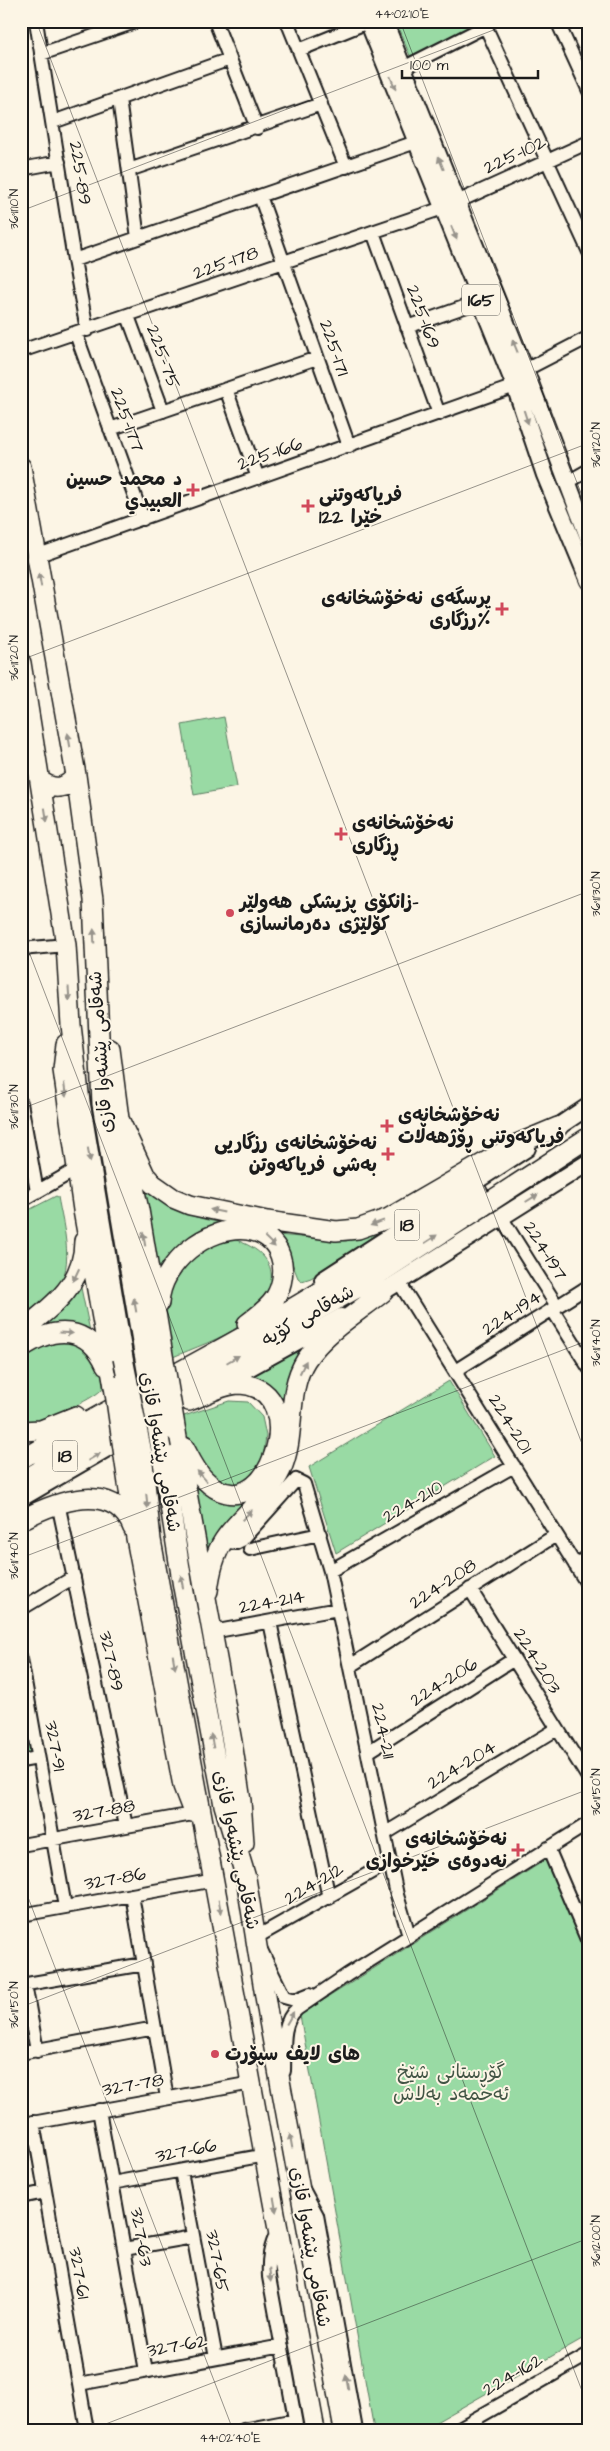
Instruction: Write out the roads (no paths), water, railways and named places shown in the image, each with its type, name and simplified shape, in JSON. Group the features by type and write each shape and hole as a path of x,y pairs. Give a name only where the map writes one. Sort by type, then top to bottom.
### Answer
{"highway":[{"name":"شەقامی پێشەوا قازی","path":"21,467 76,775 93,900 102,1104 183,1587 224,1805 246,1878 283,2101 344,2430"},
{"name":"شەقامی پێشەوا قازی","path":"21,663 66,945 71,1025 80,1102 124,1358 133,1454 151,1540 279,2228 293,2308 305,2424"},
{"path":"41,781 46,786 60,788 72,781 76,775"},
{"path":"71,1025 62,1070 83,1210 114,1386 133,1454 136,1538 183,1786 193,1814 207,1843"},
{"path":"98,1026 107,1039 111,1051 119,1119 139,1210 241,1801 246,1878"},
{"path":"119,1119 144,1175 173,1198 190,1205 267,1221 336,1231 358,1229 379,1222 515,1145 558,1126"},
{"name":"شەقامی کۆیە","path":"28,1457 109,1408 187,1385 201,1360 344,1278 589,1122"},
{"name":"شەقامی کۆیە","path":"21,1482 108,1429 359,1287 589,1137"},
{"path":"21,1331 59,1300 78,1272 83,1254 83,1210"},
{"path":"158,1321 159,1298 163,1282 171,1266 183,1254 207,1239 231,1231 249,1230 269,1240 279,1251 284,1265 281,1285 275,1297 267,1308 201,1360"},
{"path":"206,1604 212,1570 224,1541 261,1500 281,1470 289,1443 296,1384 305,1362 328,1336 383,1292"},
{"path":"21,1348 55,1333 75,1334 96,1346 114,1386"},
{"path":"176,1432 199,1473 213,1486 224,1491 238,1492 252,1487 263,1478 271,1465 277,1442 277,1420 274,1407 260,1391 246,1385 187,1385"},
{"path":"21,1430 41,1430 80,1415 109,1408"},
{"path":"21,1520 58,1503 86,1498 112,1504 128,1517 136,1538"},
{"path":"293,2308 314,2358 324,2362 331,2358"},
{"path":"305,2424 317,2412 328,2411 335,2418 338,2430"}],"main road":[{"name":"165","path":"373,22 394,60 450,205 524,370 566,483 589,538"},
{"name":"165","path":"394,60 416,142 450,205 481,300 515,386 545,475 589,580"},
{"name":"شەقامی کۆیە","path":"227,1346 348,1263 589,1106"},
{"name":"شەقامی کۆیە","path":"187,1385 383,1292 589,1162"},
{"path":"21,1498 187,1385"}],"street":[{"name":"225-89","path":"36,21 74,260 81,332"},
{"path":"41,54 138,21"},
{"path":"215,21 257,128"},
{"path":"287,21 346,166"},
{"path":"557,21 589,92"},
{"path":"299,50 373,22"},
{"path":"394,60 484,24 589,252"},
{"path":"53,122 230,58"},
{"path":"119,98 138,238"},
{"path":"128,170 257,128 321,104"},
{"path":"74,260 416,142"},
{"name":"225-102","path":"450,205 589,142"},
{"path":"21,169 59,162"},
{"name":"225-171","path":"260,196 348,446"},
{"name":"225-178","path":"21,352 450,205"},
{"name":"225-169","path":"373,232 439,414"},
{"path":"407,327 481,300"},
{"name":"225-75","path":"128,316 163,411"},
{"name":"225-177","path":"81,332 110,430 143,519"},
{"path":"524,370 589,336"},
{"path":"110,430 318,358"},
{"name":"225-166","path":"36,556 515,386"},
{"path":"226,389 258,478"},
{"path":"566,483 589,470"},
{"path":"21,949 66,945"},
{"path":"21,1103 22,1119 37,1192"},
{"path":"21,1201 77,1169"},
{"name":"224-197","path":"501,1217 589,1368"},
{"name":"224-201","path":"399,1282 589,1587"},
{"name":"224-194","path":"455,1371 589,1286"},
{"name":"224-210","path":"330,1571 514,1466"},
{"name":"224-211","path":"224,1541 236,1543 242,1540 296,1480 304,1484 330,1571 386,1833 400,1909 409,1935"},
{"name":"327-89","path":"58,1503 126,1826"},
{"path":"250,1549 320,1534"},
{"name":"224-208","path":"350,1666 556,1535"},
{"path":"575,1565 589,1556"},
{"path":"21,1609 74,1577"},
{"name":"224-203","path":"470,1589 589,1779"},
{"name":"224-214","path":"212,1632 338,1609"},
{"path":"270,1622 329,1898"},
{"name":"327-91","path":"21,1659 65,1907"},
{"name":"224-206","path":"368,1752 514,1659"},
{"name":"224-204","path":"386,1833 557,1729"},
{"path":"21,1761 38,1758"},
{"name":"327-88","path":"21,1845 193,1814"},
{"path":"255,1938 280,1992 286,1999 299,1999 346,1974 589,1823"},
{"path":"548,1848 589,1944"},
{"name":"224-212","path":"255,1938 329,1898 391,1861"},
{"name":"327-86","path":"21,1915 215,1880"},
{"path":"132,1895 167,2098"},
{"path":"37,2050 23,1985 144,1964"},
{"path":"283,2101 288,2020 297,2009 346,1974"},
{"path":"21,2054 155,2028"},
{"name":"327-78","path":"27,2124 252,2083"},
{"name":"327-63","path":"99,2110 146,2371"},
{"name":"327-61","path":"27,2124 46,2192 87,2430"},
{"name":"327-66","path":"112,2183 266,2155"},
{"name":"327-65","path":"181,2170 216,2358"},
{"path":"298,2181 317,2215 356,2430"},
{"path":"21,2197 46,2192"},
{"path":"243,2430 305,2424 282,2346 268,2260 279,2228"},
{"path":"124,2249 193,2237"},
{"name":"327-62","path":"79,2384 282,2346"},
{"name":"224-162","path":"456,2430 478,2424 589,2354"}],"place":[{"name":"د محمد حسين العبيدي","path":"193,490"},
{"name":"فریاکەوتنی خێرا 122","path":"308,506"},
{"name":"پرسگەی نەخۆشخانەی رزگاری٪","path":"502,609"},
{"name":"نەخۆشخانەی ڕزگاری","path":"341,834"},
{"name":"زانکۆی پزیشکی هەولێر- کۆلێژی دەرمانسازی","path":"230,913"},
{"name":"نەخۆشخانەی فریاکەوتنی ڕۆژهەڵات","path":"387,1126"},
{"name":"نەخۆشخانەی رزگاریی بەشی فریاکەوتن","path":"388,1154"},
{"name":"نەخۆشخانەی نەدوەی خێرخوازی","path":"518,1850"},
{"name":"های لایف سپۆرت","path":"215,2054"}],"park label":[{"name":"گۆڕستانی شێخ ئەحمەد بەلاش","path":"451,2083"}]}
